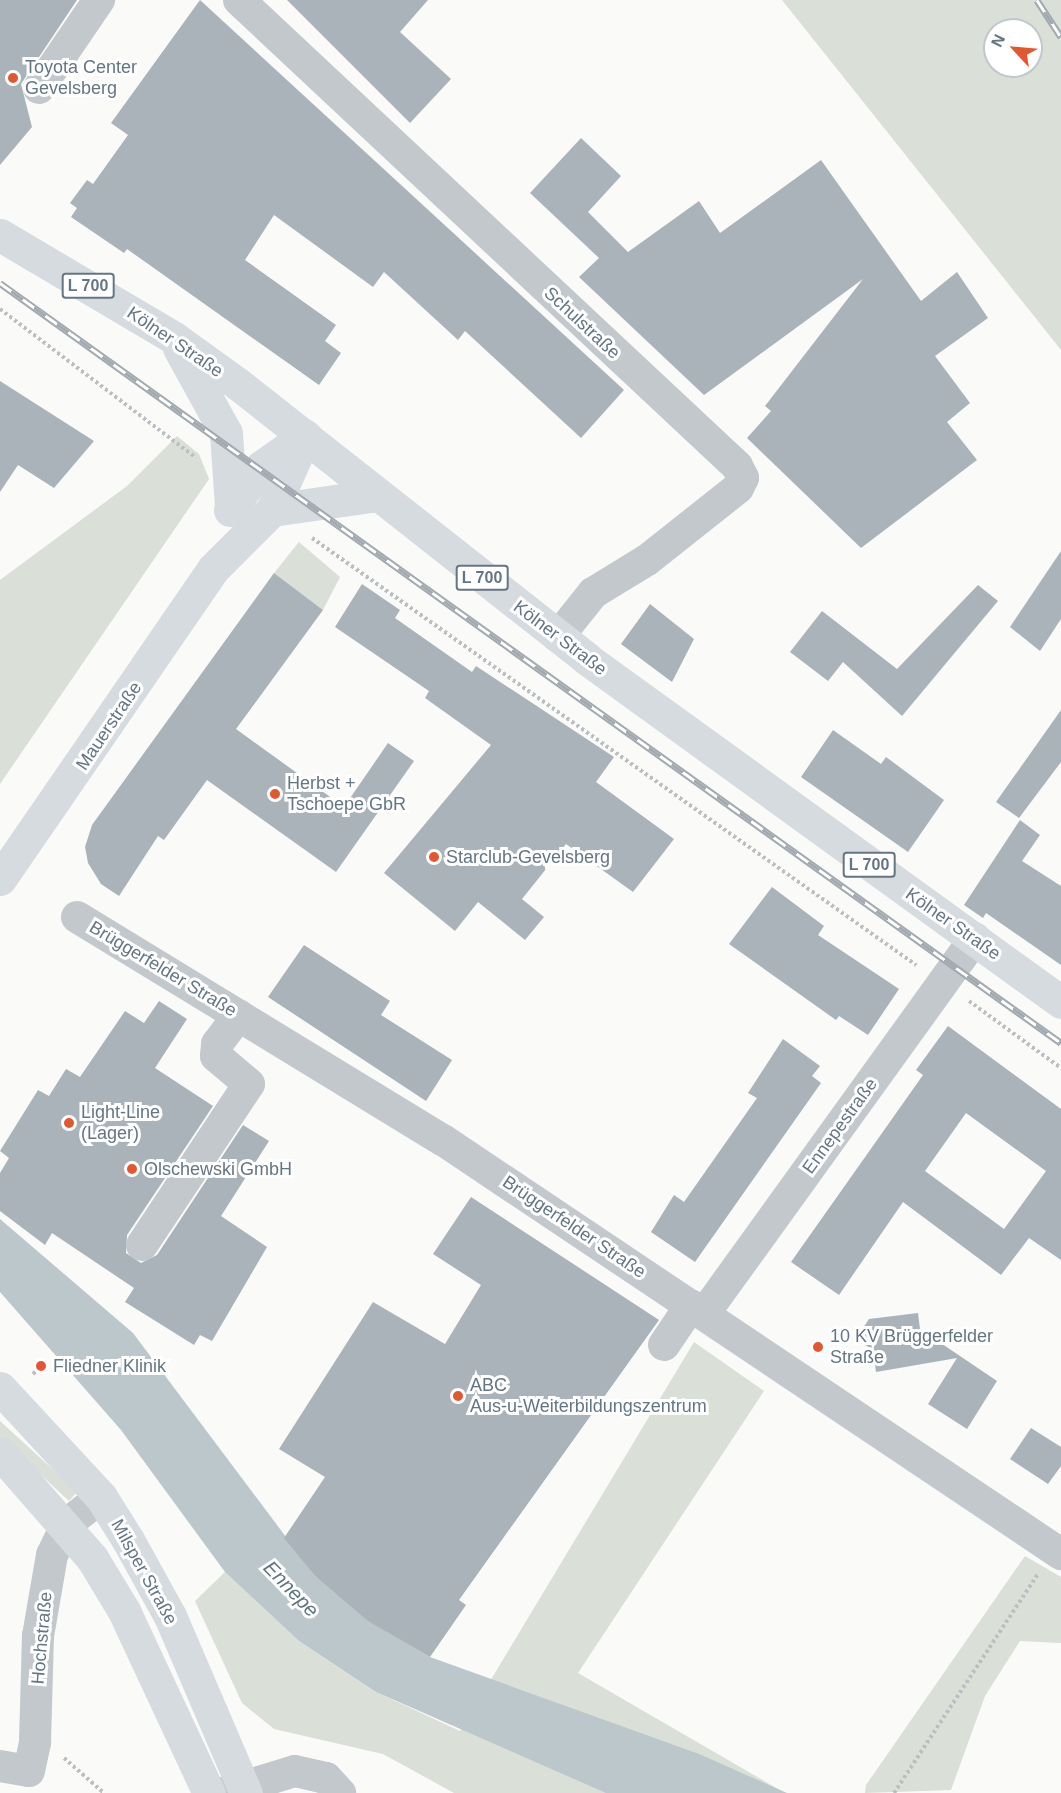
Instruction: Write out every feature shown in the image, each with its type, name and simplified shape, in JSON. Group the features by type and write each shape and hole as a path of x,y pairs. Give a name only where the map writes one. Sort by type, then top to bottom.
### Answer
{"main road":[{"name":"Kölner Straße","path":"0,235 174,338 305,436 558,637 1061,1002"},
{"path":"174,338 226,433 232,496"},
{"name":"Mauerstraße","path":"213,569 232,496 261,467 305,436"},
{"name":"Mauerstraße","path":"0,879 213,569 272,510 305,436"},
{"path":"272,510 378,495"},
{"name":"Milsper Straße","path":"0,1388 102,1497 170,1616 237,1790"},
{"name":"Milsper Straße","path":"0,1453 67,1524 124,1611 208,1793"}],"street":[{"path":"39,88 99,0"},
{"name":"Schulstraße","path":"239,0 737,466 743,478 738,488 647,560 593,593 558,637"},
{"name":"Brüggerfelder Straße","path":"77,917 444,1140 1057,1552"},
{"name":"Ennepestraße","path":"664,1345 698,1310 945,983 975,938"},
{"path":"142,1245 249,1084 216,1056 217,1044 239,1015"},
{"name":"Hochstraße","path":"0,1766 29,1771 35,1742 38,1636 51,1555 67,1524 102,1497"},
{"name":"Milsper Straße","path":"237,1790 295,1770 326,1778 340,1793"}],"path":[{"path":"0,309 232,496"},
{"path":"272,510 945,983 1061,1068"},
{"path":"894,1793 1057,1552"},
{"path":"35,1742 80,1767 104,1793"}],"shaded area":[{"path":"782,0 1061,0 1061,350"},
{"path":"177,436 199,454 209,479 0,784 0,580 127,486"},
{"path":"299,542 340,577 323,610 274,573"},
{"path":"694,1342 764,1391 578,1673 785,1793 454,1793 383,1754 274,1729 242,1703 195,1601 225,1572 299,1641 376,1692 460,1731"},
{"path":"0,1421 71,1486 76,1493 69,1501 0,1437"},
{"path":"1025,1556 1061,1577 1061,1643 1020,1641 985,1696 951,1790 865,1793 866,1785"}],"water":[{"name":"Ennepe","path":"0,1219 133,1333 316,1577 369,1621 430,1657 699,1754 787,1793 606,1793 376,1692 299,1641 225,1572 121,1430 0,1292"}],"building":[{"name":"Toyota Center Gevelsberg","path":"0,0 77,0 21,84 32,127 0,165"},
{"path":"200,0 624,390 581,438 465,331 458,340 384,272 373,287 274,215 245,260 336,325 325,341 341,353 319,385 127,249 124,253 71,217 77,208 70,203 87,180 93,184 128,135 111,123"},
{"path":"287,0 428,0 400,32 451,79 410,123"},
{"path":"581,138 621,176 588,212 628,252 699,201 720,233 821,160 921,301 957,272 988,318 935,356 970,403 947,422 977,460 861,548 747,438 771,411 765,406 863,279 704,395 579,277 599,258 530,193"},
{"path":"0,381 94,441 54,488 18,465 0,492"},
{"path":"1061,551 1061,619 1040,651 1010,627"},
{"path":"274,573 323,610 236,729 344,807 388,743 414,761 336,872 207,780 164,840 158,836 119,896 101,884 88,863 85,847 92,825"},
{"path":"362,584 400,610 395,618 472,672 476,666 614,757 596,782 674,839 633,892 566,844 522,899 544,917 525,940 478,902 455,931 384,873 491,745 425,698 429,691 335,627"},
{"path":"978,585 998,601 902,716 843,662 828,681 790,652 822,611 897,669"},
{"path":"650,604 694,639 672,682 621,644"},
{"path":"1061,710 1061,762 1019,818 996,802"},
{"path":"833,730 881,764 886,757 944,800 908,852 801,777"},
{"path":"1020,820 1040,835 1022,861 1061,886 1061,965 986,913 983,918 964,905"},
{"path":"772,887 824,926 818,935 899,989 868,1035 839,1016 836,1020 729,944"},
{"path":"304,945 390,1001 381,1015 452,1060 426,1101 268,997"},
{"path":"159,1001 187,1019 155,1068 213,1106 127,1235 126,1253 141,1263 157,1255 243,1125 269,1141 221,1216 267,1247 212,1341 200,1335 194,1345 125,1302 134,1288 52,1233 45,1245 0,1211 0,1173 9,1158 0,1151 38,1090 49,1096 66,1069 80,1077 125,1011 144,1023"},
{"path":"948,1026 1061,1109 1061,1260 1029,1238 1001,1275 903,1202 839,1295 791,1262 923,1075 916,1070","holes":["966,1113 1046,1171 1004,1229 925,1171"]},
{"path":"783,1039 820,1066 812,1076 821,1083 695,1262 651,1232 674,1195 684,1202 757,1098 748,1093"},
{"name":"ABC Aus-u-Weiterbildungszentrum","path":"471,1197 659,1320 459,1600 466,1605 430,1657 368,1621 316,1577 284,1538 325,1477 279,1449 373,1302 445,1344 481,1285 433,1254"},
{"path":"918,1313 920,1329 997,1381 967,1429 928,1404 957,1358 876,1372 873,1350 856,1339 869,1319"},
{"path":"1031,1428 1061,1447 1061,1466 1048,1484 1010,1459"}],"railway":[{"path":"1037,0 1061,37"},
{"path":"0,283 1061,1043"}],"place":[{"name":"Toyota Center Gevelsberg","path":"13,78"},
{"name":"Herbst + Tschoepe GbR","path":"275,794"},
{"name":"Starclub-Gevelsberg","path":"434,857"},
{"name":"Light-Line (Lager)","path":"69,1123"},
{"name":"Olschewski GmbH","path":"132,1169"},
{"name":"10 KV Brüggerfelder Straße","path":"818,1347"},
{"name":"Fliedner Klinik","path":"41,1366"},
{"name":"ABC Aus-u-Weiterbildungszentrum","path":"458,1396"}]}
